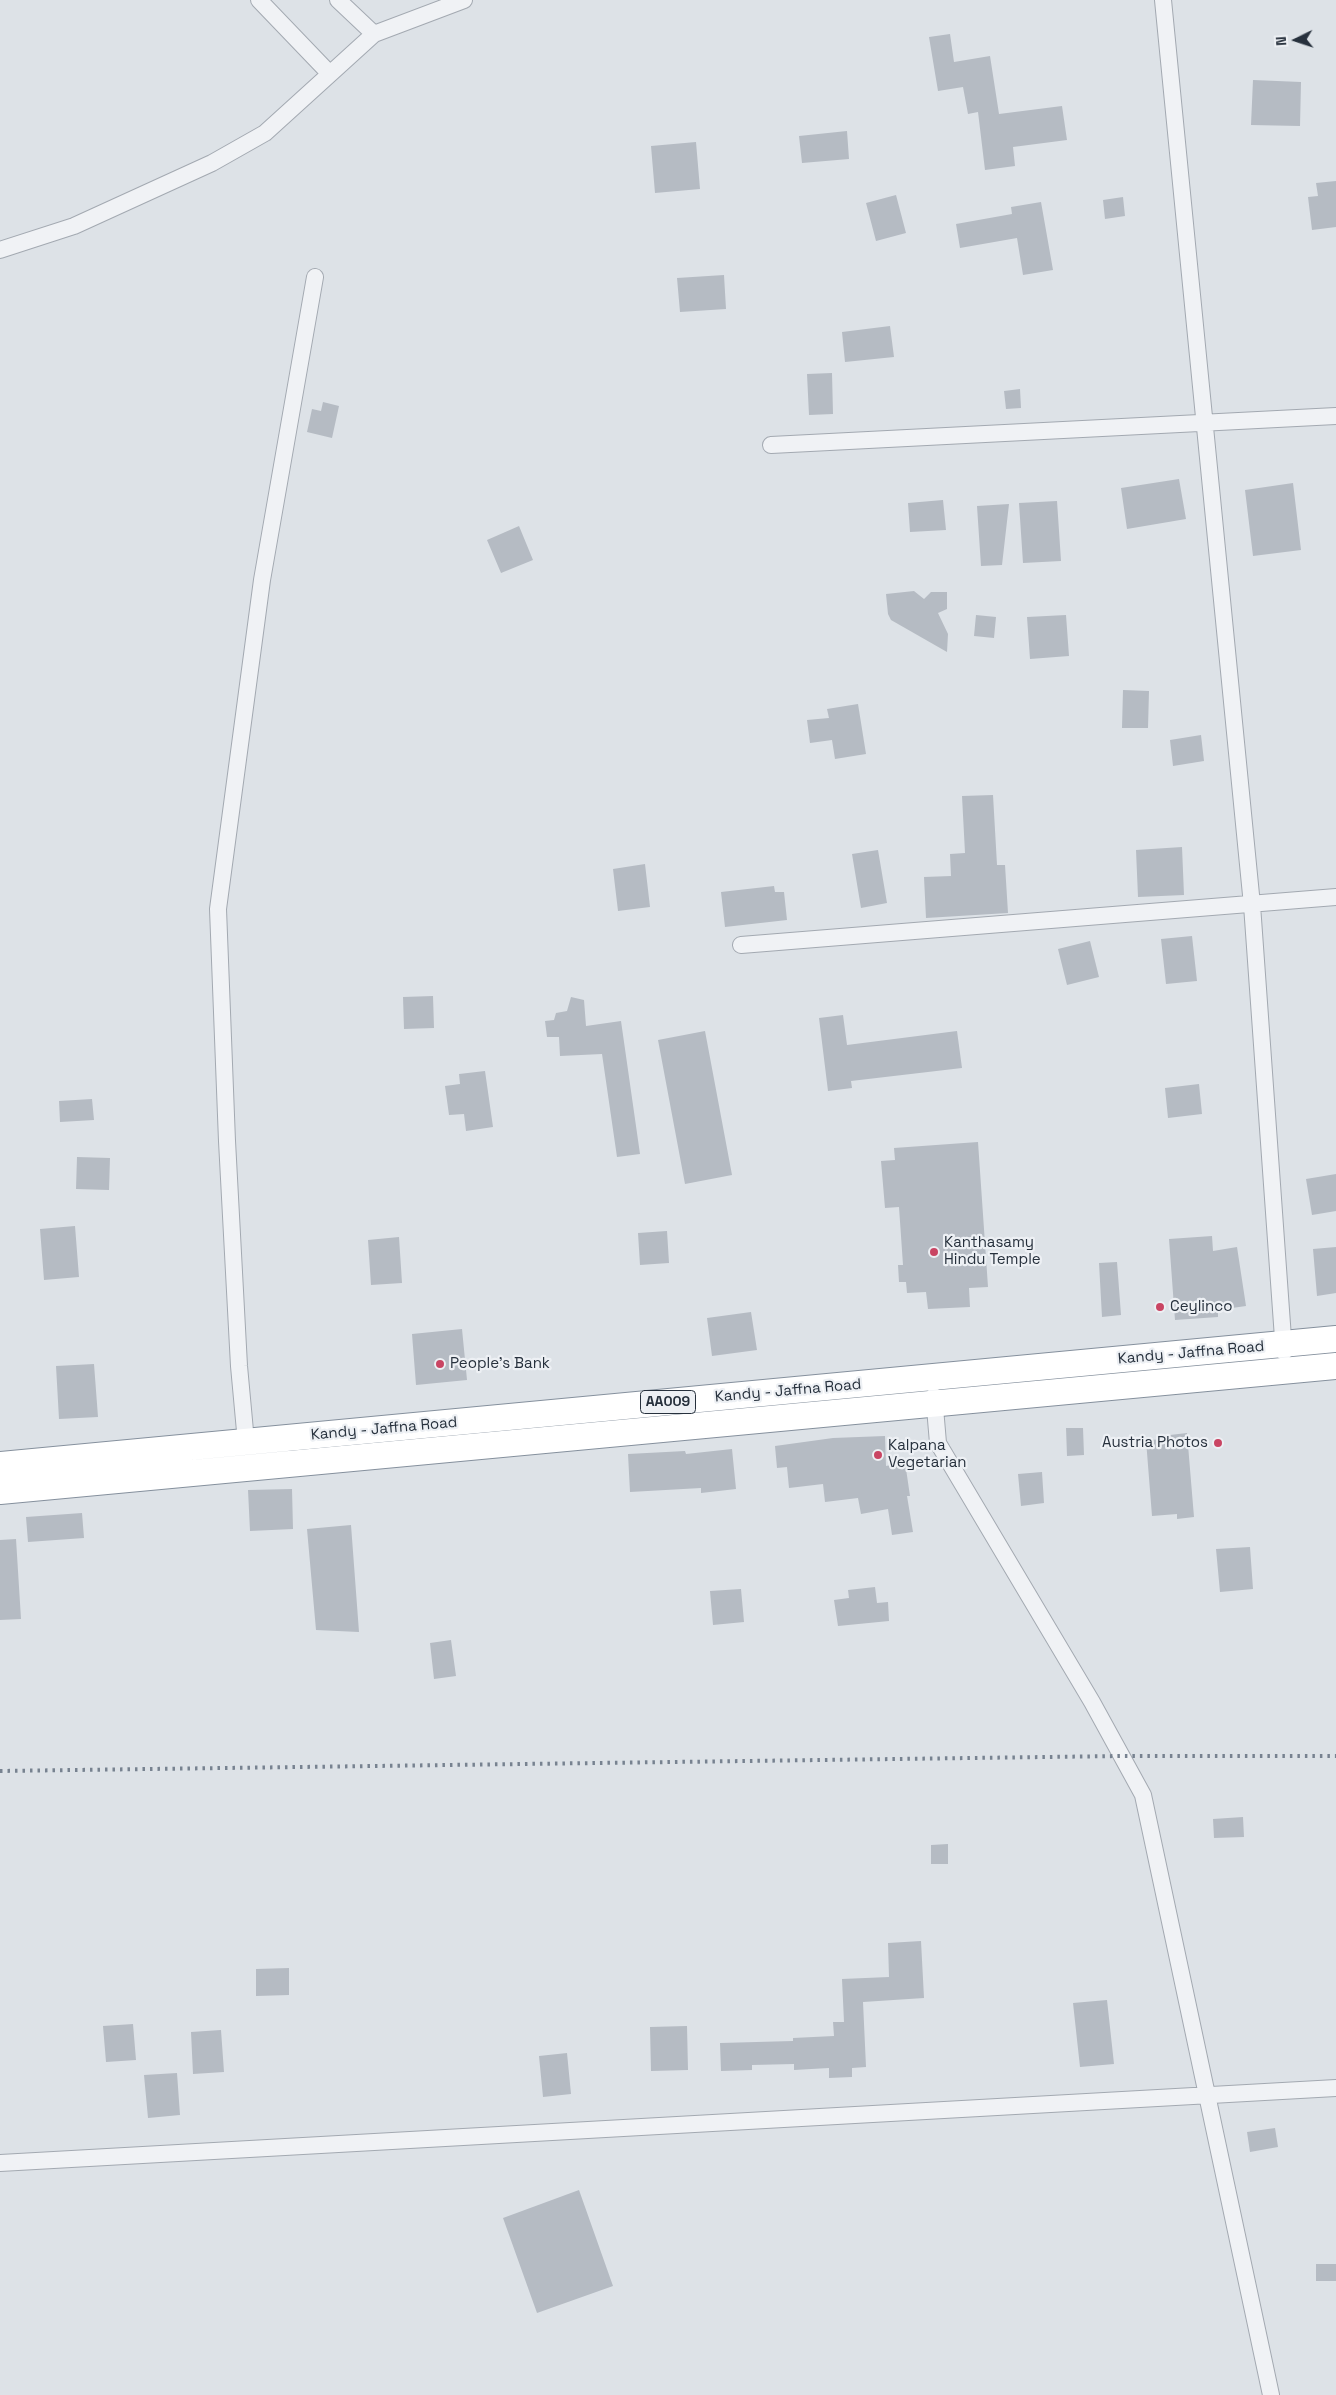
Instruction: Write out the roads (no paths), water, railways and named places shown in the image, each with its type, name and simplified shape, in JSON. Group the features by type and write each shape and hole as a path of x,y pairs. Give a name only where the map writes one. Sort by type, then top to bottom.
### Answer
{"highway":[{"name":"Kandy - Jaffna Road","path":"0,1465 1336,1339"},
{"name":"Kandy - Jaffna Road","path":"0,1491 1336,1366"}],"street":[{"path":"259,0 330,74"},
{"path":"338,0 374,34"},
{"path":"0,250 74,226 212,164 265,133 374,34 464,0"},
{"path":"1163,0 1252,905 1286,1371"},
{"path":"246,1442 239,1366 228,1170 218,909 262,580 315,277"},
{"path":"772,445 1336,416"},
{"path":"740,945 1336,897"},
{"path":"932,1377 938,1443 1092,1702 1143,1795 1271,2395"},
{"path":"0,2162 1336,2088"}],"railway":[{"path":"0,1771 1120,1756 1336,1756"}],"place":[{"name":"Kanthasamy Hindu Temple","path":"934,1252"},
{"name":"Ceylinco","path":"1160,1307"},
{"name":"People's Bank","path":"440,1364"},
{"name":"Austria Photos","path":"1218,1443"},
{"name":"Kalpana Vegetarian","path":"878,1455"}]}
